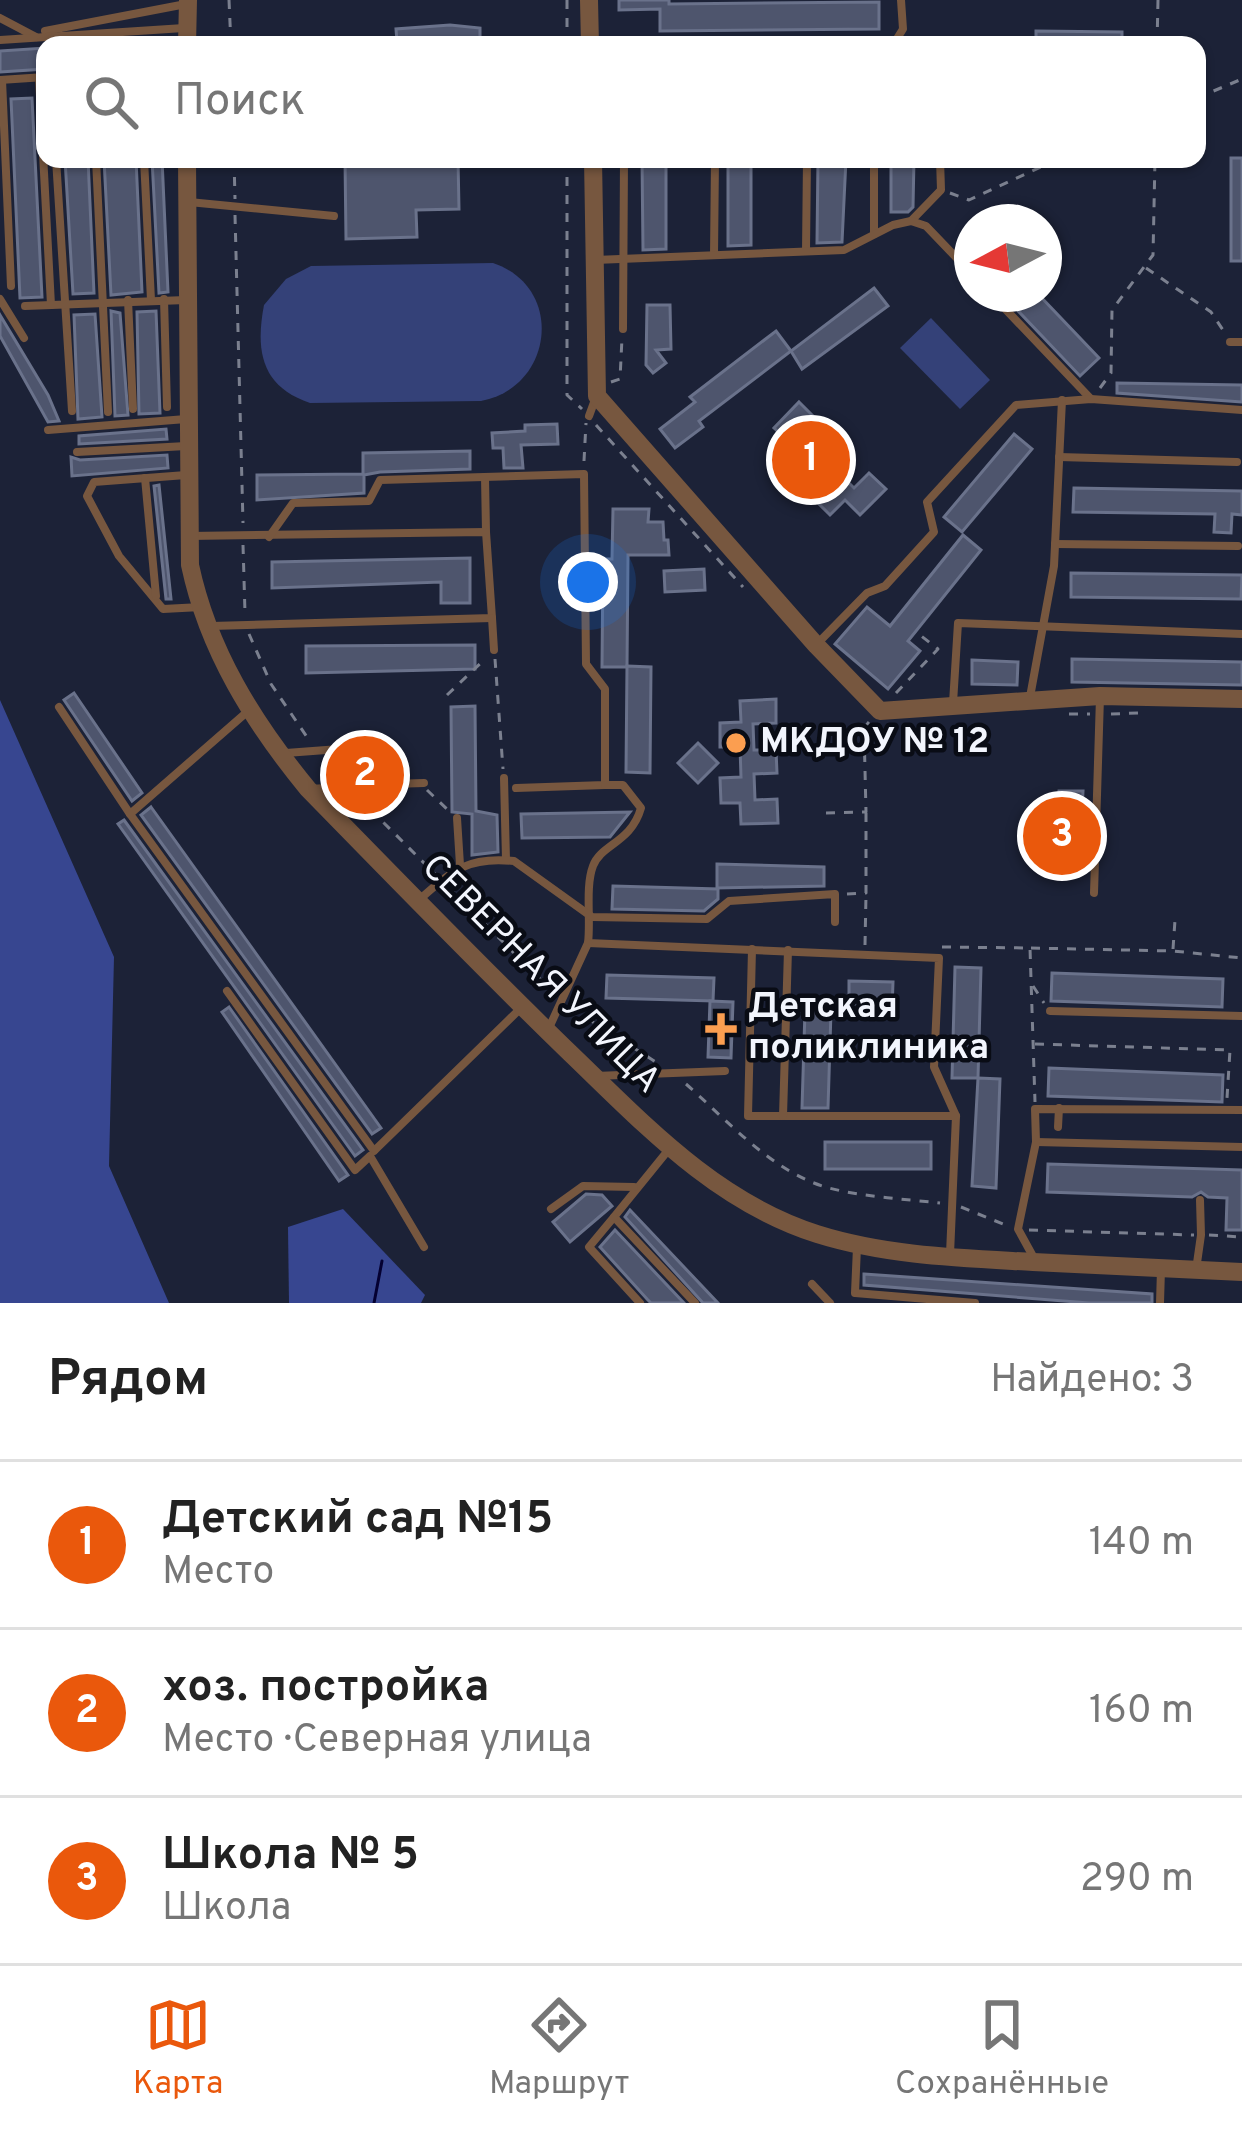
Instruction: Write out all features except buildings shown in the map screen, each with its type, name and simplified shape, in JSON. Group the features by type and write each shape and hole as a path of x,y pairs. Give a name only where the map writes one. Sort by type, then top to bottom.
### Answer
{"street":[{"path":"589,0 590,36"},
{"path":"187,36 188,2"},
{"name":"СЕВЕРНАЯ УЛИЦА","path":"188,168 188,536 204,617 250,710 308,789 670,1148 715,1184 757,1209 813,1233 857,1245 950,1258 1242,1272"},
{"path":"592,168 603,389 816,645 880,711 1030,698 1099,705 1242,700"}],"lane":[{"path":"898,36 903,29 902,0"},
{"path":"0,40 188,2"},
{"path":"0,18 42,34 187,36"},
{"path":"11,286 1,80 36,78"},
{"path":"46,168 51,305"},
{"path":"56,168 72,411"},
{"path":"97,168 108,412"},
{"path":"144,168 151,300"},
{"path":"623,329 624,168"},
{"path":"714,255 715,168"},
{"path":"806,251 807,168"},
{"path":"874,168 874,234"},
{"path":"595,260 844,250 910,221 941,190 940,168"},
{"path":"188,202 334,216"},
{"path":"910,221 926,226 954,255"},
{"path":"0,299 24,338"},
{"path":"164,299 167,406"},
{"path":"128,300 133,409"},
{"path":"25,306 188,300"},
{"path":"1008,312 1091,399"},
{"path":"1230,342 1242,342"},
{"path":"589,416 603,389"},
{"path":"816,645 867,593 885,586 934,532 927,502 1016,405 1091,399 1242,410"},
{"path":"1030,698 1055,544 1063,400"},
{"path":"49,430 188,419"},
{"path":"77,452 188,446"},
{"path":"1059,457 1238,462"},
{"path":"268,537 293,503 369,501 380,480 584,474 586,664 605,689 605,785"},
{"path":"188,475 94,482 87,496 118,556 163,609 245,625 491,618"},
{"path":"485,477 494,650"},
{"path":"145,478 157,600"},
{"path":"188,536 486,532"},
{"path":"1055,544 1238,546"},
{"path":"953,703 958,623 1242,634"},
{"path":"1094,892 1099,705"},
{"path":"59,707 372,1154 424,1247"},
{"path":"130,814 250,710"},
{"path":"279,754 393,745 392,784"},
{"path":"504,778 506,860"},
{"path":"308,789 424,783"},
{"path":"516,788 623,785 641,808 625,838 595,861 588,943 548,1032"},
{"path":"457,818 460,865"},
{"path":"418,901 460,865 506,860 592,917 707,920 729,901 835,894 835,922"},
{"path":"588,943 939,958 934,1067 956,1116 950,1258"},
{"path":"752,949 748,1116 956,1116"},
{"path":"783,1116 788,950"},
{"path":"227,991 355,1170 523,1007"},
{"path":"1050,1011 1242,1016"},
{"path":"594,1076 725,1071"},
{"path":"1035,1262 1018,1229 1036,1142 1035,1108 1242,1110"},
{"path":"1058,1126 1059,1108"},
{"path":"1036,1142 1242,1147"},
{"path":"640,1303 590,1247 670,1148"},
{"path":"551,1209 583,1186 635,1187"},
{"path":"1196,1270 1202,1235 1200,1201"},
{"path":"614,1216 695,1303"},
{"path":"857,1245 853,1300 975,1303"},
{"path":"1160,1303 1161,1268"},
{"path":"812,1284 830,1303"}],"path":[{"path":"230,0 231,36"},
{"path":"567,0 567,36"},
{"path":"1157,36 1158,0"},
{"path":"1206,94 1242,79"},
{"path":"234,168 245,625 271,685 348,787 562,1001 670,1071 760,1148 813,1182 832,1189 952,1204 1018,1229 1242,1237"},
{"path":"567,168 567,394 741,585"},
{"path":"941,190 969,200 1038,168"},
{"path":"1091,399 1111,373 1112,310 1153,255 1155,168"},
{"path":"1144,267 1211,312 1230,342"},
{"path":"603,389 620,379 623,329"},
{"path":"583,430 584,474"},
{"path":"865,953 864,728 938,649 916,632"},
{"path":"447,695 494,650"},
{"path":"494,650 504,778"},
{"path":"1054,715 1099,705 1147,713"},
{"path":"424,783 457,818"},
{"path":"826,813 866,812"},
{"path":"835,894 866,893"},
{"path":"1173,951 1175,920"},
{"path":"939,958 939,947 1173,951 1242,958"},
{"path":"1030,948 1035,1108"},
{"path":"1032,984 1050,1011"},
{"path":"1034,1044 1230,1050 1226,1111"}],"shaded area":[{"path":"493,263 516,275 532,293 540,314 536,358 524,377 505,392 481,401 310,403 281,388 266,366 261,338 264,305 286,279 311,266"},
{"path":"931,318 990,380 960,409 900,348"},
{"path":"0,700 114,957 109,1166 169,1303 0,1303"},
{"path":"343,1209 425,1295 421,1303 289,1303 288,1227"}],"waterway":[{"path":"374,1303 382,1261"}],"place":[{"name":"Детский сад №15","path":"811,460"},
{"name":"МКДОУ № 12","path":"736,743"},
{"name":"хоз. постройка","path":"365,775"},
{"name":"Школа № 5","path":"1062,836"},
{"name":"Детская поликлиника","path":"721,1029"}]}
